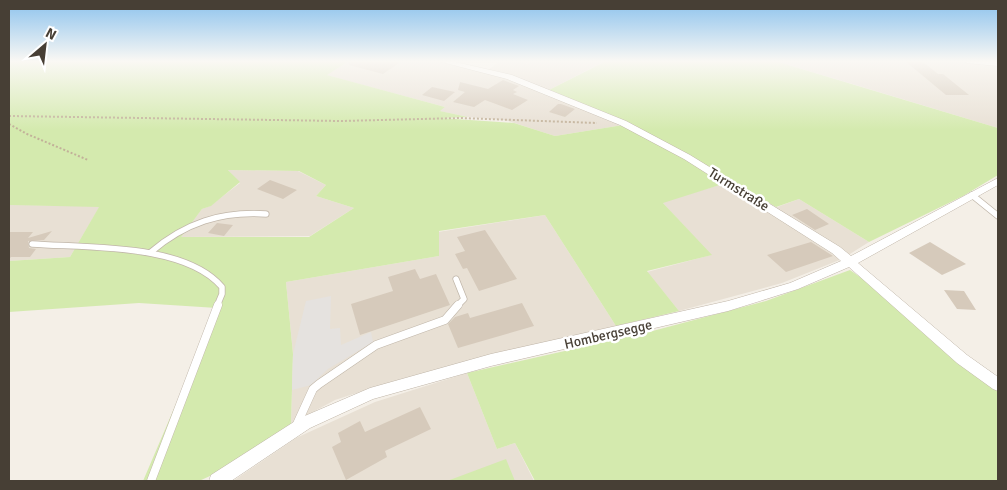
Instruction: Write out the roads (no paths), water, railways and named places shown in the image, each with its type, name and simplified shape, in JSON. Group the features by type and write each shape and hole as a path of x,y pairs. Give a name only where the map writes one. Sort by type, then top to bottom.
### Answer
{"street":[{"name":"Turmstraße","path":"526,84 623,123 696,162 818,238 850,262 962,359 998,385"},
{"name":"Hombergsegge","path":"216,481 295,429 324,413 389,387 491,360 728,306 794,286 850,262 998,181"}],"lane":[{"path":"972,195 998,216"},
{"path":"151,252 174,235 209,217 239,212 266,214"},
{"path":"32,244 151,252 203,271 220,283 222,294 151,481"},
{"path":"295,429 313,389 319,384 376,345 445,320 464,299 456,279"}]}
